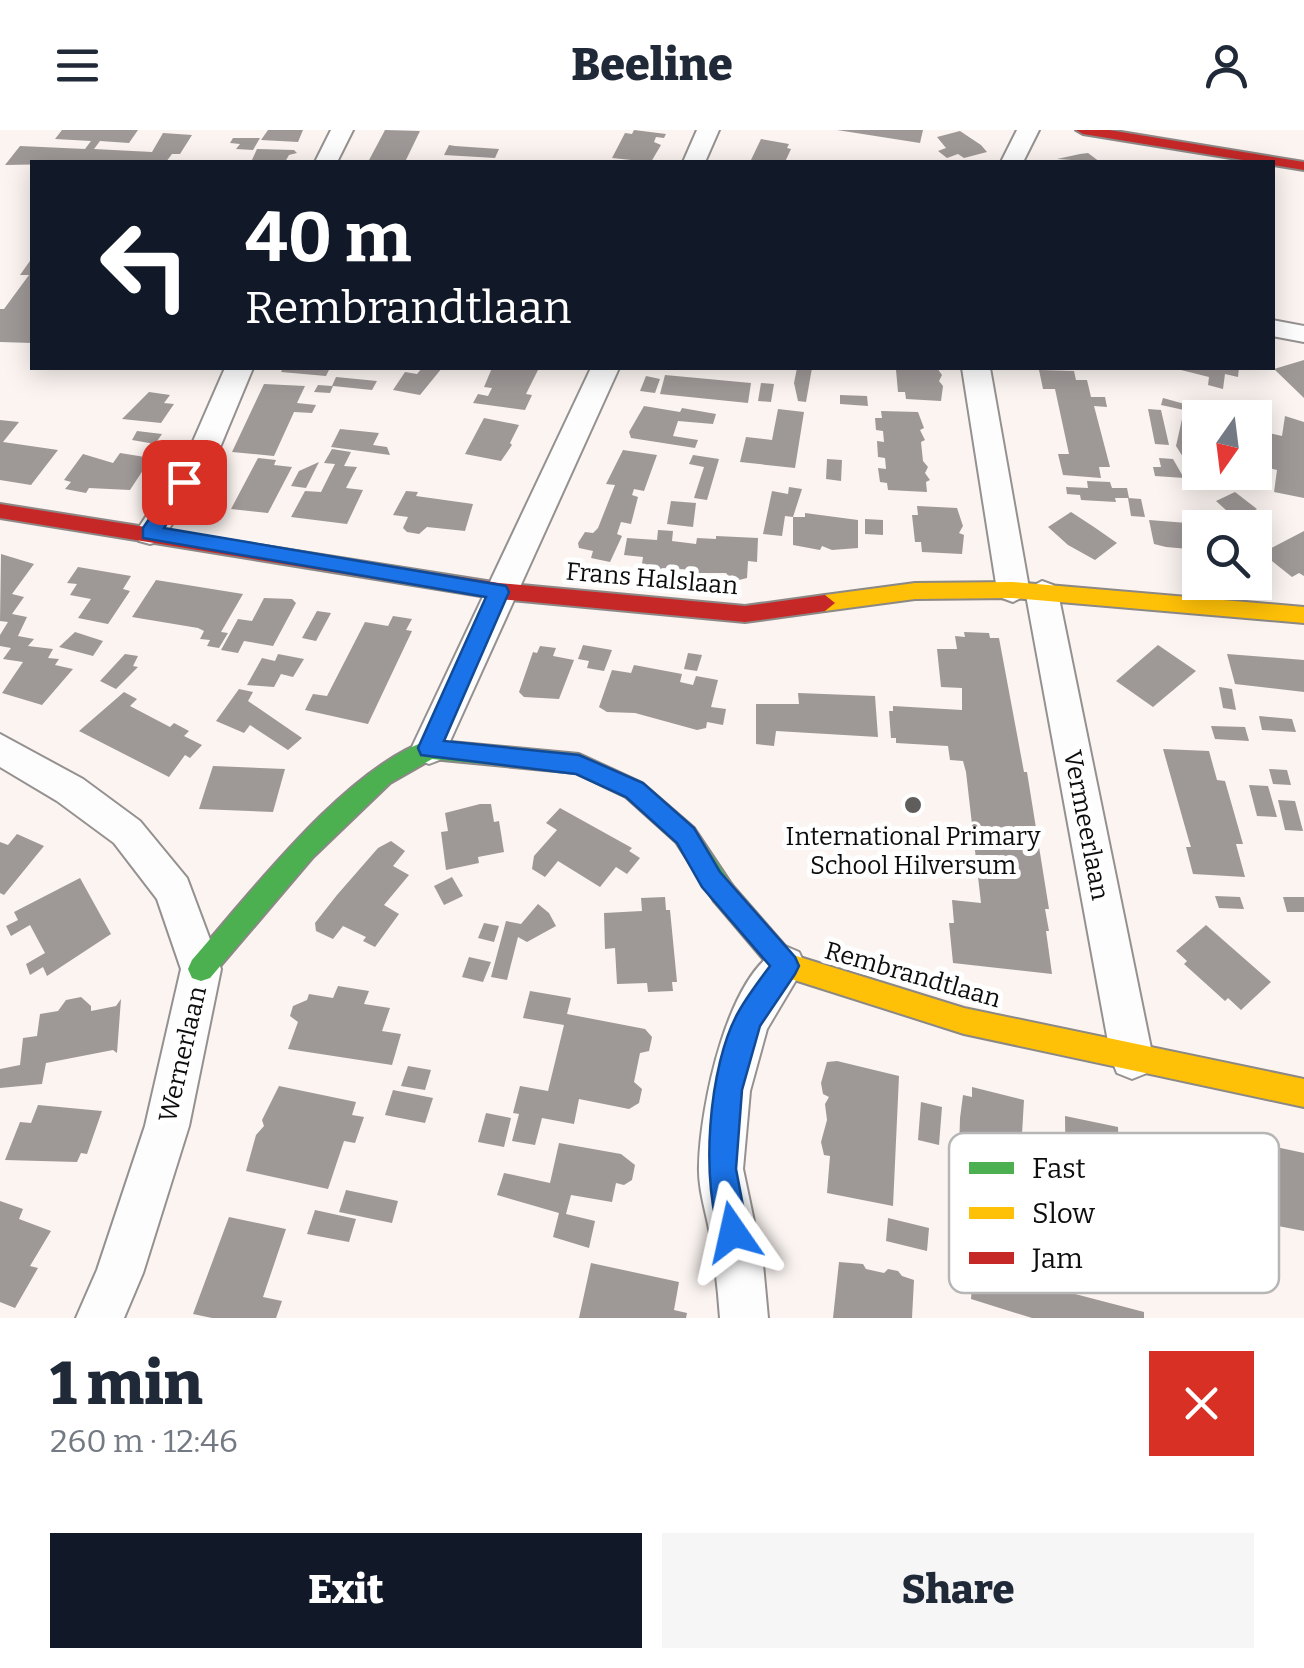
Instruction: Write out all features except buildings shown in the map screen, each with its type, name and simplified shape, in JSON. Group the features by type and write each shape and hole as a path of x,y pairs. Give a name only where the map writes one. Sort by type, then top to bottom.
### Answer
{"street":[{"path":"327,160 342,130"},
{"path":"695,160 708,130"},
{"path":"1013,160 1028,130"},
{"path":"1082,130 1267,160"},
{"path":"1275,161 1304,166"},
{"path":"1275,329 1304,334"},
{"path":"150,533 201,457 239,370"},
{"path":"202,969 304,849 382,776 429,748 605,370"},
{"name":"Vermeerlaan","path":"976,370 1132,1058"},
{"name":"Frans Halslaan","path":"0,511 499,592 745,614 915,591 1027,592 1304,615"},
{"name":"Rembrandtlaan","path":"429,748 579,764 634,790 685,836 711,880 786,966 964,1021 1304,1093"},
{"name":"Wernerlaan","path":"0,750 70,790 127,832 173,890 202,969 167,1126 119,1273 100,1318"},
{"path":"744,1318 739,1264 721,1169 728,1090 748,1021 786,966"}],"traffic: fast":[{"path":"201,969 304,849 382,776 429,749 579,764 634,790 685,835 723,893"}],"traffic: slow":[{"path":"825,603 915,591 1013,590 1304,615"},
{"path":"723,893 785,965 964,1021 1304,1093"}],"traffic: jam":[{"path":"1083,130 1267,160"},
{"path":"1275,161 1304,166"},
{"path":"0,511 499,591 745,614 825,603"}],"place":[{"name":"International Primary School Hilversum","path":"913,805"}],"route":[{"path":"184,482 150,533 499,592 429,748 579,764 634,790 685,836 711,880 786,966 748,1021 728,1090 721,1169 733,1232"}]}
